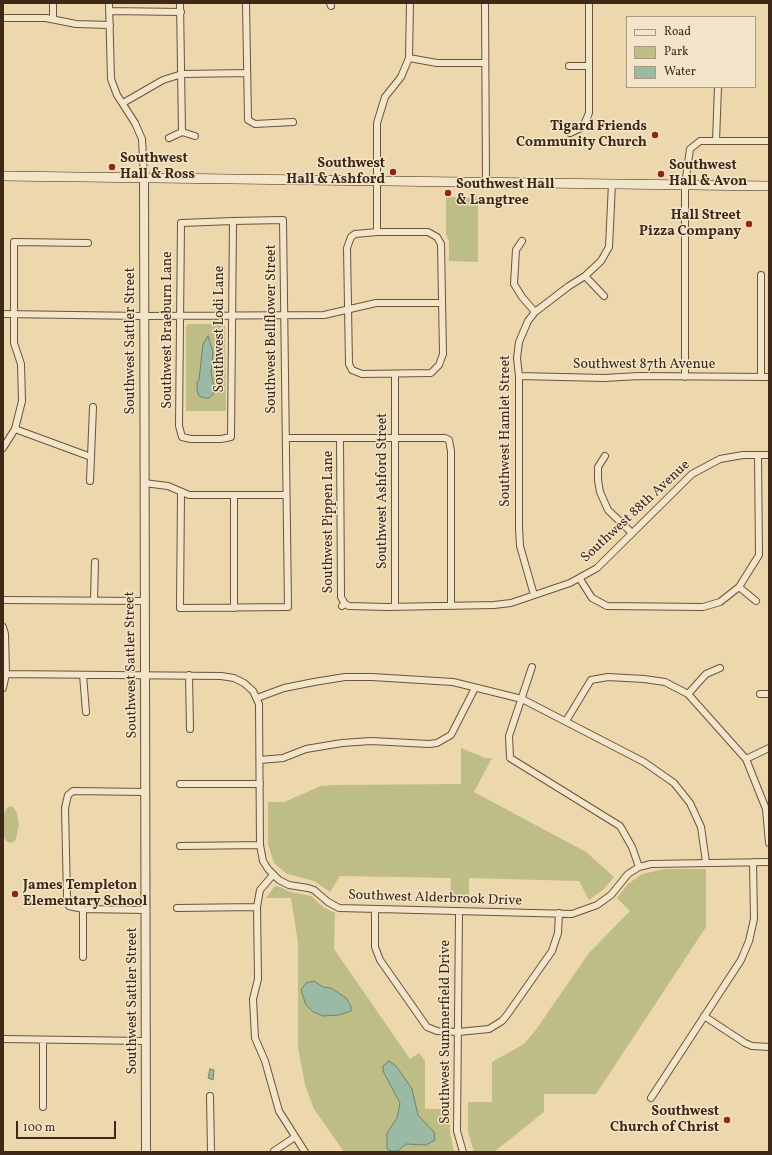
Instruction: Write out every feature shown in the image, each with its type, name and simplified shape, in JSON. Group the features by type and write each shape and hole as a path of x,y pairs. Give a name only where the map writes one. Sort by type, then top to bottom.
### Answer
{"main road":[{"path":"3,176 769,186"}],"street":[{"path":"53,3 53,19"},
{"path":"109,3 111,79 122,103 142,138 144,178"},
{"path":"180,3 182,132"},
{"path":"246,3 248,120 255,124 293,122"},
{"path":"378,232 378,115 385,97 401,77 409,58 410,3"},
{"path":"485,3 486,182"},
{"path":"570,133 583,127 588,118 589,3"},
{"path":"109,11 180,12"},
{"path":"3,18 53,19 76,24 110,25"},
{"path":"409,58 437,63 485,63"},
{"path":"569,66 588,66"},
{"path":"122,103 163,80 182,74 246,73"},
{"path":"716,141 718,88"},
{"path":"169,138 182,132 195,136"},
{"path":"685,377 685,185 690,149 700,141 769,141"},
{"name":"Southwest Sattler Street","path":"144,178 143,316 144,601 146,675 146,1152"},
{"name":"Southwest Hamlet Street","path":"534,595 520,546 519,376 517,358 519,342 528,320 535,312 569,286 585,276 601,261 609,247 612,183"},
{"name":"Southwest Bellflower Street","path":"233,221 283,220 286,495"},
{"name":"Southwest Braeburn Lane","path":"231,437 214,439 182,437 179,426 180,315 181,223 233,221"},
{"name":"Southwest Lodi Lane","path":"231,437 233,221"},
{"path":"378,232 428,232 437,237 442,250 443,354 439,365 431,373 395,375 358,374 350,367 347,354 349,242 354,234 378,232"},
{"path":"522,241 516,250 514,284 522,297 535,312"},
{"path":"3,448 15,429 22,401 23,383 21,364 14,343 14,242 88,243"},
{"path":"761,275 761,377"},
{"path":"585,276 604,296"},
{"path":"3,314 143,316 324,315 376,303 442,303"},
{"name":"Southwest Ashford Street","path":"395,375 396,607"},
{"name":"Southwest 87th Avenue","path":"519,376 604,378 632,376 769,377"},
{"path":"90,481 93,407"},
{"path":"15,429 91,456"},
{"path":"286,438 445,438 449,440 451,451 452,606"},
{"name":"Southwest Pippen Lane","path":"340,438 341,597 344,605"},
{"path":"580,579 592,598 607,606 703,607 720,602 739,587 759,555 758,455"},
{"name":"Southwest 88th Avenue","path":"344,605 354,607 396,607 502,604 580,579 597,568 692,474 705,465 720,459 736,456 769,455"},
{"path":"606,456 598,467 600,492 608,510 632,533"},
{"path":"144,483 168,486 181,493 189,495 286,495 288,607 180,608 181,493"},
{"path":"234,495 234,608"},
{"path":"94,601 95,562"},
{"path":"739,587 756,601"},
{"path":"3,600 144,601"},
{"path":"3,627 5,634 3,688"},
{"path":"532,667 509,736 510,758 620,826 632,847 639,867"},
{"path":"688,694 706,674 720,668"},
{"path":"4,674 189,675 234,678 244,683 257,698 284,688 345,677 428,680 453,682 522,698 644,762 674,783 690,803 700,827 706,862"},
{"path":"83,675 86,712"},
{"path":"189,675 190,729"},
{"path":"566,721 591,680 608,677 644,678 665,682 688,694 746,759 766,809 769,843"},
{"path":"260,760 283,758 306,749 342,743 371,741 429,744 437,743 451,735 475,688"},
{"path":"760,694 769,694"},
{"name":"Southwest Alderbrook Drive","path":"257,698 260,713 260,845 263,861 273,875 289,885 302,886 314,890 334,907 344,909 459,912 579,912 597,906 611,895 625,876 639,867 657,862 769,862"},
{"path":"746,759 769,748"},
{"path":"180,784 260,784"},
{"path":"146,792 73,791 68,795 66,803 66,897 69,906 83,909 146,910"},
{"path":"180,846 260,845"},
{"path":"651,1098 741,960 749,941 754,920 753,862"},
{"path":"273,875 260,890 257,907 258,979 253,999 255,1038 266,1061 279,1110 305,1152"},
{"path":"177,908 257,907"},
{"path":"83,909 83,958"},
{"path":"376,910 375,947 380,960 427,1027 437,1031 458,1032 489,1029 502,1021 508,1015 552,951 558,933 559,913"},
{"name":"Southwest Summerfield Drive","path":"459,912 457,1131 463,1152"},
{"path":"704,1016 752,1046 769,1047"},
{"path":"3,1040 146,1041"},
{"path":"43,1040 43,1107"},
{"path":"210,1096 211,1152"},
{"path":"274,1151 295,1137"}],"green space":[{"path":"446,197 478,198 478,262 449,261 449,242 446,234"},
{"path":"188,324 220,324 225,326 226,411 186,411 186,327"},
{"path":"461,748 485,758 492,758 474,792 586,852 614,877 604,889 589,900 579,881 469,878 469,903 450,902 451,878 340,876 330,892 314,881 287,874 274,863 268,844 268,802 284,802 321,786 461,784"},
{"path":"10,806 13,807 17,813 19,825 16,839 14,842 10,843 6,841 3,834 3,816 6,809"},
{"path":"665,869 706,869 706,927 596,1094 544,1094 544,1112 494,1152 474,1152 468,1132 468,1102 492,1102 492,1062 524,1044 535,1031 589,953 630,911 617,898 628,884 642,874"},
{"path":"277,886 291,892 311,896 323,907 335,913 334,949 410,1059 419,1053 425,1061 425,1109 449,1109 450,1133 454,1152 344,1152 314,1109 305,1085 298,1047 298,943 291,898 266,898 274,887"}],"water":[{"path":"208,336 213,352 211,373 214,387 213,394 209,398 205,398 199,396 197,382 199,380 203,344"},
{"path":"314,981 323,987 331,988 346,998 351,1006 351,1011 339,1015 323,1016 313,1012 306,1005 301,990 306,983"},
{"path":"389,1061 397,1067 412,1089 418,1115 434,1132 435,1140 426,1145 406,1144 398,1151 391,1151 387,1149 387,1133 397,1118 400,1103 383,1071 383,1066"},
{"path":"210,1069 214,1070 213,1080 208,1078"}],"place":[{"name":"Tigard Friends Community Church","path":"655,135"},
{"name":"Southwest Hall & Ross","path":"112,167"},
{"name":"Southwest Hall & Ashford","path":"393,172"},
{"name":"Southwest Hall & Avon","path":"661,174"},
{"name":"Southwest Hall & Langtree","path":"448,193"},
{"name":"Hall Street Pizza Company","path":"749,224"},
{"name":"James Templeton Elementary School","path":"15,894"},
{"name":"Southwest Church of Christ","path":"727,1120"}]}
